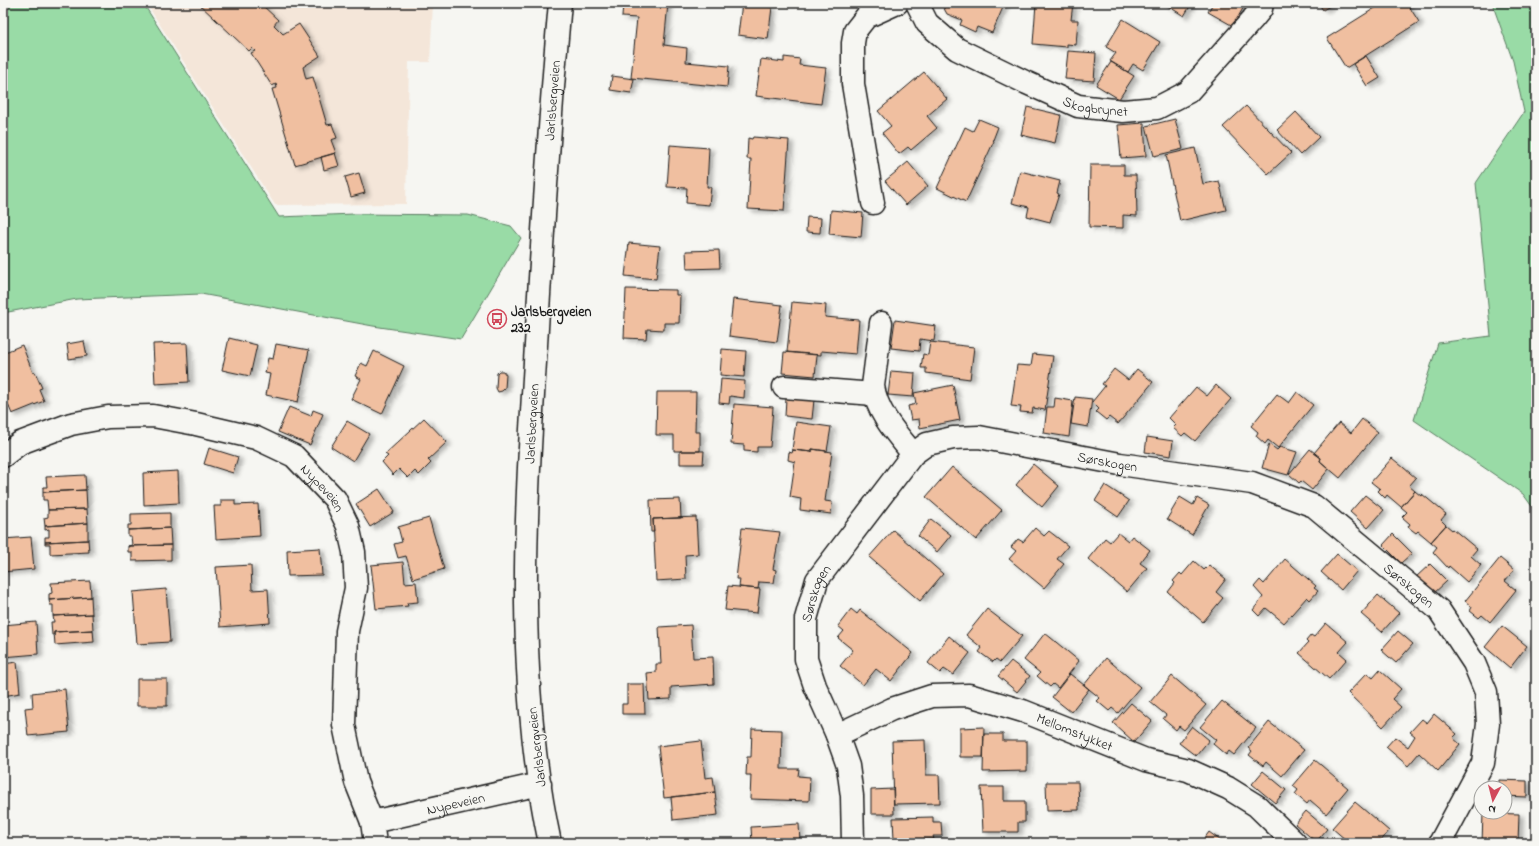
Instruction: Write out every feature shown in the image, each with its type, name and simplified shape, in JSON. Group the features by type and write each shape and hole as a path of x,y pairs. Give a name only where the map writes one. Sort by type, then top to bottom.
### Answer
{"street":[{"name":"Jarlsbergveien","path":"550,843 534,744 526,592 530,442 544,212 560,3"},
{"path":"873,203 853,84 853,43 855,31 866,17 896,3"},
{"name":"Skogbrynet","path":"917,3 926,23 957,48 1027,83 1078,106 1122,112 1157,108 1188,92 1221,57 1257,15 1261,9 1262,3"},
{"path":"882,323 873,386 874,394 878,406 913,454"},
{"path":"784,387 874,394"},
{"name":"Nypeveien","path":"3,456 20,443 71,424 108,417 153,416 256,438 294,456 335,500 348,526 354,552 356,588 347,631 344,725 356,782 372,822 375,843"},
{"name":"Sørskogen","path":"853,843 852,796 849,773 837,735 815,686 806,659 806,619 817,580 913,454 927,444 953,438 979,437 1120,464 1252,483 1314,506 1439,610 1474,663 1486,692 1488,724 1482,763 1440,843"},
{"name":"Mellomstykket","path":"837,735 892,709 932,696 969,695 1023,711 1146,760 1188,770 1228,788 1257,806 1295,843"},
{"name":"Nypeveien","path":"372,822 540,784"}],"shaded area":[{"path":"146,3 433,3 430,62 409,62 406,204 275,205"}],"green space":[{"path":"3,3 143,3 279,217 354,214 468,215 511,226 521,238 461,339 373,326 201,294 77,299 3,313"},
{"path":"1492,3 1536,3 1536,512 1523,494 1414,420 1438,343 1491,336 1476,183 1524,112 1513,61"}],"building":[{"path":"198,3 260,3 278,20 274,25 283,34 299,24 320,56 303,67 306,79 313,77 327,125 332,124 337,138 331,140 336,153 295,165 272,89 277,88 276,84 272,86 251,53 255,51 252,48 249,51"},
{"path":"623,3 668,3 664,45 687,48 686,62 729,66 727,87 631,78 637,18 622,17"},
{"path":"742,3 772,7 768,39 738,35"},
{"path":"941,3 1001,3 1004,5 992,33 977,27 975,32 960,25 962,20 947,14"},
{"path":"1036,3 1073,3 1071,20 1078,20 1076,45 1067,44 1067,47 1033,44"},
{"path":"1163,3 1192,3 1184,16"},
{"path":"1213,3 1246,3 1233,26 1208,12"},
{"path":"1318,3 1335,3 1323,10"},
{"path":"1383,3 1407,3 1419,22 1346,68 1327,38"},
{"path":"1123,19 1160,42 1143,70 1133,64 1128,72 1110,61 1116,53 1106,47"},
{"path":"1068,51 1096,53 1094,81 1065,79"},
{"path":"1366,56 1380,78 1367,86 1353,64"},
{"path":"784,57 800,59 799,65 826,68 821,104 756,96 761,59 784,62"},
{"path":"1111,62 1134,76 1119,99 1096,85"},
{"path":"924,72 947,99 927,116 937,128 911,150 908,147 899,154 882,133 891,126 878,111"},
{"path":"612,76 634,79 631,93 610,90"},
{"path":"1246,106 1291,153 1268,174 1223,127"},
{"path":"1027,107 1061,115 1055,143 1021,135"},
{"path":"1296,112 1319,137 1300,155 1277,130"},
{"path":"979,119 998,127 993,140 994,141 966,202 937,188 965,127 973,131"},
{"path":"1175,119 1183,149 1154,156 1146,126"},
{"path":"1144,123 1146,156 1121,158 1118,125"},
{"path":"753,137 789,140 784,211 748,209 751,159 747,159 748,138 752,139"},
{"path":"670,145 709,148 707,187 711,187 709,205 686,203 687,188 667,187"},
{"path":"1195,148 1203,184 1219,181 1226,210 1180,221 1166,155"},
{"path":"335,153 339,166 324,170 321,157"},
{"path":"908,162 928,186 906,205 885,181"},
{"path":"1090,165 1124,165 1124,175 1136,175 1137,216 1123,215 1123,228 1089,227"},
{"path":"1020,171 1060,181 1057,193 1059,194 1050,222 1027,216 1029,207 1012,203"},
{"path":"359,173 365,193 351,197 345,177"},
{"path":"831,210 863,213 861,237 829,234"},
{"path":"807,217 821,218 820,233 806,232"},
{"path":"629,243 660,246 656,279 625,276"},
{"path":"719,250 720,268 687,269 686,251"},
{"path":"626,289 676,290 676,295 680,295 679,323 664,323 664,330 647,329 646,339 624,338"},
{"path":"733,299 782,305 777,342 729,336"},
{"path":"792,302 826,305 825,317 859,320 856,354 821,351 821,355 787,352"},
{"path":"895,320 936,326 934,341 920,339 919,351 891,348"},
{"path":"229,338 257,345 250,376 222,370"},
{"path":"84,341 87,356 69,359 67,344"},
{"path":"930,342 974,347 970,379 926,373 926,368 921,368 923,354 928,355"},
{"path":"187,343 189,382 155,384 153,344"},
{"path":"276,344 309,350 298,402 266,395 270,374 265,373 268,358 273,359"},
{"path":"22,345 33,373 35,372 42,388 39,389 44,401 12,414 3,393 3,353"},
{"path":"722,349 746,351 744,377 720,375"},
{"path":"374,351 404,366 382,414 351,399 361,379 355,376 361,363 367,366"},
{"path":"784,352 817,355 815,376 782,373"},
{"path":"1033,354 1053,356 1045,410 1033,408 1032,413 1020,412 1021,407 1011,406 1017,365 1031,366"},
{"path":"1114,369 1128,380 1137,369 1153,382 1118,424 1109,417 1106,420 1096,412 1099,409 1092,402 1105,386 1102,384"},
{"path":"499,371 503,371 506,375 505,388 498,392 496,388 497,373"},
{"path":"891,371 915,373 913,397 888,395"},
{"path":"721,379 745,381 744,398 730,396 729,404 719,403"},
{"path":"953,385 960,420 920,428 919,419 911,420 908,406 916,404 914,393"},
{"path":"1216,385 1231,399 1195,441 1185,433 1182,436 1173,428 1176,425 1169,418 1196,387 1207,396"},
{"path":"657,392 696,392 695,432 700,432 700,451 674,451 674,435 656,435"},
{"path":"1297,392 1313,405 1278,448 1268,440 1265,444 1256,436 1258,432 1251,426 1277,394 1289,403"},
{"path":"1075,397 1092,399 1088,427 1071,424"},
{"path":"786,398 814,400 812,419 785,416"},
{"path":"1055,398 1073,401 1069,437 1044,433 1047,407 1054,407"},
{"path":"734,404 773,407 770,447 757,447 757,452 744,451 744,445 731,444"},
{"path":"289,407 311,416 313,410 323,414 310,445 278,432"},
{"path":"424,418 447,442 428,460 431,463 419,475 415,471 408,478 399,469 393,475 382,462 388,456 385,454"},
{"path":"1362,419 1378,432 1340,478 1320,461 1321,458 1314,453 1339,423 1351,433"},
{"path":"347,421 369,434 353,461 331,447"},
{"path":"796,422 831,427 827,451 812,449 812,452 792,450"},
{"path":"1147,437 1173,441 1171,456 1145,452"},
{"path":"1269,444 1277,450 1280,447 1297,452 1288,475 1262,468"},
{"path":"209,448 238,457 233,473 204,464"},
{"path":"812,449 832,452 825,501 832,502 831,514 800,510 801,499 790,497 795,462 788,460 789,452 792,453 793,450 812,452"},
{"path":"1310,449 1321,458 1320,461 1329,469 1312,490 1301,481 1299,483 1289,474"},
{"path":"680,451 704,451 703,464 680,464"},
{"path":"1392,458 1416,478 1409,486 1415,491 1401,507 1387,495 1385,498 1378,491 1380,489 1371,482"},
{"path":"1033,464 1059,486 1042,507 1016,485"},
{"path":"952,467 1002,510 976,540 926,497"},
{"path":"178,471 179,503 144,505 143,473"},
{"path":"85,475 86,490 43,492 43,487 47,487 46,477"},
{"path":"1105,485 1129,501 1118,517 1095,501"},
{"path":"379,489 394,512 370,527 356,504"},
{"path":"86,490 87,509 48,510 47,500 43,500 43,492"},
{"path":"1415,491 1421,496 1422,494 1446,514 1441,520 1446,525 1431,542 1418,531 1416,533 1408,527 1410,524 1402,517 1407,512 1401,507"},
{"path":"1365,495 1384,510 1368,528 1350,512"},
{"path":"1180,497 1193,505 1197,498 1209,505 1192,535 1167,519"},
{"path":"680,499 681,518 653,519 654,532 651,532 650,500"},
{"path":"221,500 235,500 235,505 258,504 260,536 216,539 214,506 221,506"},
{"path":"87,509 88,523 45,526 44,518 48,517 48,510"},
{"path":"170,513 170,528 128,530 128,525 131,525 131,514"},
{"path":"696,517 698,554 685,555 686,579 656,581 653,519"},
{"path":"429,518 444,569 413,579 406,556 398,558 394,544 402,542 398,527"},
{"path":"931,519 951,535 937,552 918,536"},
{"path":"88,523 88,540 45,542 45,537 49,537 49,529 45,530 45,526"},
{"path":"1446,525 1477,549 1471,556 1481,565 1467,582 1449,566 1448,568 1433,552 1437,547 1431,542"},
{"path":"170,528 171,545 128,546 132,545 131,536 128,536 128,530"},
{"path":"742,528 780,532 773,569 776,570 774,583 759,582 758,589 739,587 740,579 736,579"},
{"path":"1035,528 1044,536 1049,531 1068,546 1057,559 1064,564 1044,588 1009,559 1016,551 1011,547 1018,539 1023,542"},
{"path":"893,530 943,574 920,601 869,557"},
{"path":"1118,533 1128,541 1132,536 1150,550 1140,563 1147,568 1127,592 1088,559 1105,538 1110,542"},
{"path":"1393,534 1412,553 1401,563 1383,545"},
{"path":"31,537 34,569 3,572 3,539"},
{"path":"88,540 89,552 50,554 50,544 45,544 45,542"},
{"path":"171,545 171,560 132,561 132,552 128,552 128,546"},
{"path":"320,548 322,575 288,576 287,550"},
{"path":"1337,554 1357,571 1341,590 1321,572"},
{"path":"1500,558 1514,570 1505,581 1516,590 1490,622 1482,615 1479,618 1470,611 1472,607 1465,601"},
{"path":"1285,559 1316,586 1314,588 1318,591 1310,600 1307,597 1284,623 1266,608 1259,616 1253,610 1263,597 1254,587 1260,580 1264,584"},
{"path":"1194,561 1204,570 1209,565 1226,579 1216,592 1223,598 1203,622 1168,592 1175,583 1173,581 1180,573 1182,575"},
{"path":"403,562 405,583 416,582 418,602 407,603 408,606 376,609 371,565"},
{"path":"1430,564 1447,581 1432,595 1415,578"},
{"path":"251,565 252,590 268,589 270,623 220,627 216,567"},
{"path":"90,581 91,597 49,600 49,594 52,593 51,583"},
{"path":"728,586 760,589 757,613 725,610"},
{"path":"166,589 170,642 137,644 133,592"},
{"path":"1378,595 1399,613 1382,632 1361,614"},
{"path":"91,597 92,614 53,616 53,605 50,605 49,600"},
{"path":"851,609 857,614 860,610 913,653 891,681 876,669 863,685 840,666 853,650 838,638 844,631 838,626"},
{"path":"987,609 1022,636 1000,662 996,659 993,662 979,652 982,648 966,635"},
{"path":"92,614 93,630 54,632 54,635 52,635 51,622 54,622 53,616"},
{"path":"36,622 38,654 3,657 3,625"},
{"path":"1326,623 1348,642 1339,652 1347,659 1329,679 1299,653 1308,643 1306,641 1311,635 1314,637"},
{"path":"691,625 693,658 713,657 714,684 671,687 671,699 649,700 647,673 656,672 656,664 661,664 659,627"},
{"path":"1502,626 1527,646 1510,668 1485,647"},
{"path":"93,630 94,642 55,645 54,632"},
{"path":"1398,631 1413,644 1396,663 1381,650"},
{"path":"1045,633 1079,661 1058,688 1053,684 1050,687 1037,676 1040,673 1024,660"},
{"path":"949,636 970,653 953,675 944,669 940,673 928,663"},
{"path":"1106,658 1140,687 1118,713 1112,708 1109,711 1097,701 1100,698 1084,685"},
{"path":"1011,661 1030,676 1017,692 998,676"},
{"path":"17,662 20,693 3,696 3,664"},
{"path":"1380,670 1401,689 1392,699 1401,707 1383,727 1348,693 1367,673 1373,678"},
{"path":"1070,674 1089,689 1071,712 1052,697"},
{"path":"1172,676 1206,705 1184,730 1179,726 1176,730 1163,719 1166,715 1150,702"},
{"path":"137,679 167,679 167,706 137,706"},
{"path":"627,684 644,684 645,714 622,714 622,704 627,704"},
{"path":"65,689 69,732 28,736 25,708 33,707 32,693"},
{"path":"1222,701 1256,728 1234,755 1229,751 1226,755 1213,744 1216,740 1200,727"},
{"path":"1131,703 1152,721 1134,742 1113,723"},
{"path":"1434,714 1457,734 1453,738 1460,744 1438,771 1419,753 1408,766 1386,747 1395,737 1408,747 1415,736 1410,732 1422,719 1427,723"},
{"path":"1269,722 1304,750 1282,776 1266,762 1263,766 1249,755 1252,751 1248,748"},
{"path":"1192,726 1209,740 1196,756 1179,743"},
{"path":"984,727 983,757 960,757 960,728"},
{"path":"752,729 782,730 781,769 799,769 798,776 810,777 809,801 750,799 751,775 746,775 747,757 751,757"},
{"path":"984,734 1003,734 1003,741 1027,741 1027,771 983,772"},
{"path":"925,740 926,775 939,775 940,803 894,804 892,741"},
{"path":"701,741 705,778 713,777 715,792 664,798 658,746"},
{"path":"1315,760 1348,788 1326,814 1310,800 1307,804 1295,794 1298,790 1293,786"},
{"path":"1263,771 1286,790 1275,803 1252,784"},
{"path":"1513,780 1527,781 1527,797 1513,796"},
{"path":"1046,782 1078,782 1079,810 1047,811"},
{"path":"981,787 1004,787 1004,801 1025,801 1025,822 1018,822 1018,832 983,832"},
{"path":"893,789 894,814 871,814 871,790"},
{"path":"715,792 718,815 673,820 671,797"},
{"path":"1355,802 1389,831 1379,843 1345,843 1346,840 1332,828"},
{"path":"1306,811 1327,829 1316,842 1295,824"},
{"path":"1513,814 1519,814 1518,843 1482,843 1483,820 1513,820"},
{"path":"933,817 933,822 941,822 942,836 933,836 934,839 894,840 893,818"},
{"path":"799,824 800,843 752,843 751,827"},
{"path":"1209,832 1224,843 1201,843"}],"place":[{"name":"Jarlsbergveien 232","path":"497,319"}]}
